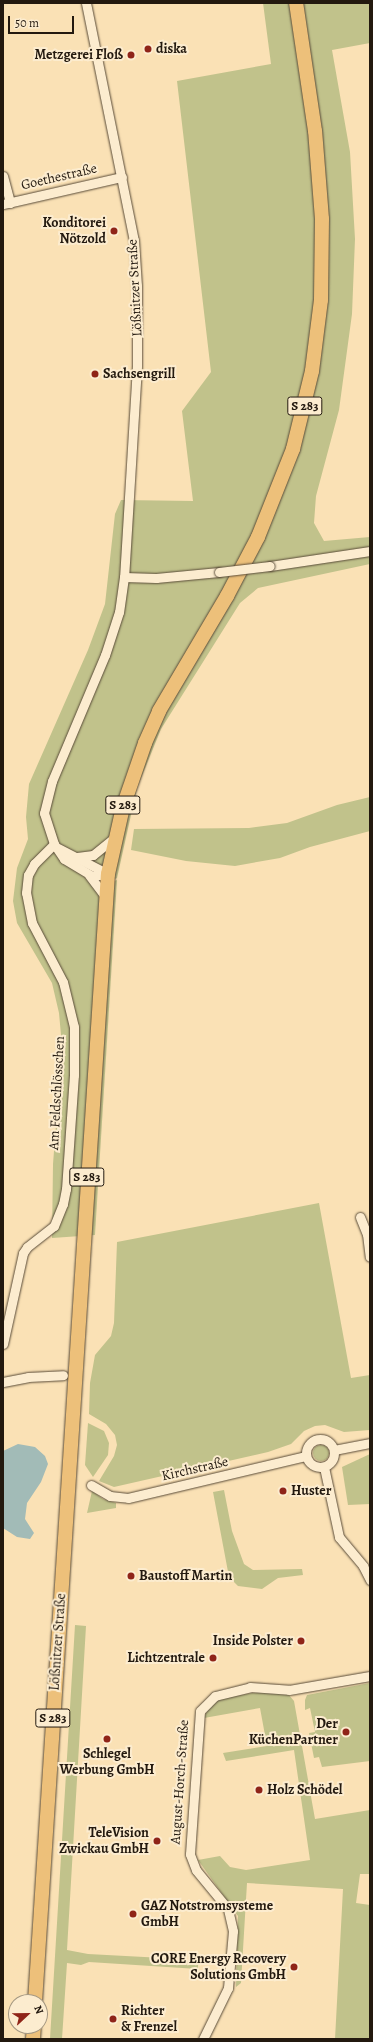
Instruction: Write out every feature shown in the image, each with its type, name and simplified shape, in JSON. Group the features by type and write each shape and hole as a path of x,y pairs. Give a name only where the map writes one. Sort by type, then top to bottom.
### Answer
{"main road":[{"name":"S 283","path":"105,896 114,838 134,772 159,711 242,569 271,508 293,449 312,371 321,300 322,219 315,131 296,3"},
{"name":"Lößnitzer Straße","path":"36,1994 105,896"}],"street":[{"name":"Lößnitzer Straße","path":"86,3 134,240 137,289 137,366 124,577 114,630 47,796 44,813 54,844 64,859 88,874"},
{"path":"3,176 7,203"},
{"name":"Goethestraße","path":"7,203 122,177"},
{"path":"124,577 156,578 219,572 370,551"},
{"path":"73,857 93,854 114,838"},
{"path":"54,844 73,857 96,866 108,874"},
{"name":"Am Feldschlösschen","path":"3,1344 23,1253 27,1247 54,1226 63,1204 66,1189 74,1075 74,1026 63,982 32,923 26,893 28,875 42,855 54,844"},
{"path":"88,874 98,877 108,874"},
{"path":"88,874 105,896"},
{"path":"360,1217 368,1234 370,1257"},
{"path":"3,1382 28,1377 63,1375"},
{"path":"318,1439 329,1442 334,1450 331,1462 324,1467 312,1465 306,1456 309,1444 318,1439"},
{"path":"334,1450 370,1442"},
{"name":"Kirchstraße","path":"91,1485 110,1496 128,1498 306,1456"},
{"path":"324,1467 340,1537 363,1566 370,1580"},
{"name":"August-Horch-Straße","path":"203,2039 228,1988 233,1931 228,1909 196,1870 190,1854 200,1711 215,1696 250,1687 289,1690 370,1676"}],"green space":[{"path":"263,3 370,3 370,43 332,50 350,152 355,239 352,314 339,410 316,496 314,523 324,541 370,537 370,564 258,588 240,603 161,729 137,788 117,878 92,889 117,880 95,1235 52,1238 53,1164 62,1046 59,1013 52,983 17,923 13,901 17,868 28,839 26,817 29,784 88,650 105,604 115,514 121,500 193,501 182,411 211,372 177,81 271,64"},
{"path":"370,797 370,831 310,847 280,858 235,866 186,861 131,850 134,829 249,828 287,823 337,805"},
{"path":"319,1203 351,1378 370,1375 370,1430 344,1432 325,1425 315,1426 304,1431 291,1444 268,1452 114,1487 99,1481 114,1456 117,1445 115,1435 106,1424 89,1414 90,1383 95,1355 111,1336 114,1323 117,1242"},
{"path":"88,1423 104,1431 109,1443 108,1455 93,1477 85,1465"},
{"path":"318,1445 324,1445 329,1450 327,1459 324,1461 318,1461 313,1456 313,1450"},
{"path":"370,1454 370,1504 348,1505 342,1467"},
{"path":"224,1490 232,1531 244,1564 253,1570 302,1569 303,1575 278,1578 262,1589 238,1586 229,1577 213,1492"},
{"path":"92,1491 103,1499 116,1503 116,1508 87,1513"},
{"path":"75,1625 86,1626 67,1950 88,1954 163,1958 177,1962 198,1960 198,1969 89,1962 81,1965 67,1963 62,2039 50,2039"},
{"name":"Der KüchenPartner","path":"370,1683 370,1761 322,1767 319,1757 314,1758 309,1733 315,1732 310,1708 305,1710 305,1700 307,1695"},
{"path":"258,1692 289,1695 294,1701 315,1819 370,1810 370,1874 360,1874 356,1903 370,1905 370,2039 335,2039 343,1889 247,1883 241,1983 236,1987 238,1916 198,1860 220,1856 230,1867 246,1870 310,1860 294,1750 226,1761 223,1753 267,1746 260,1708 204,1718 208,1709 219,1699"}],"water":[{"path":"18,1444 35,1447 45,1456 48,1464 41,1482 27,1503 25,1519 34,1533 30,1539 17,1537 3,1528 3,1451"}],"place":[{"name":"diska","path":"148,49"},
{"name":"Metzgerei Floß","path":"131,55"},
{"name":"Konditorei Nötzold","path":"114,231"},
{"name":"Sachsengrill","path":"95,374"},
{"name":"Huster","path":"283,1491"},
{"name":"Baustoff Martin","path":"131,1576"},
{"name":"Inside Polster","path":"301,1641"},
{"name":"Lichtzentrale","path":"213,1658"},
{"name":"Der KüchenPartner","path":"346,1732"},
{"name":"Schlegel Werbung GmbH","path":"107,1739"},
{"name":"Holz Schödel","path":"259,1790"},
{"name":"TeleVision Zwickau GmbH","path":"157,1841"},
{"name":"GAZ Notstromsysteme GmbH","path":"133,1914"},
{"name":"CORE Energy Recovery Solutions GmbH","path":"294,1967"},
{"name":"Richter & Frenzel","path":"113,2019"}]}
